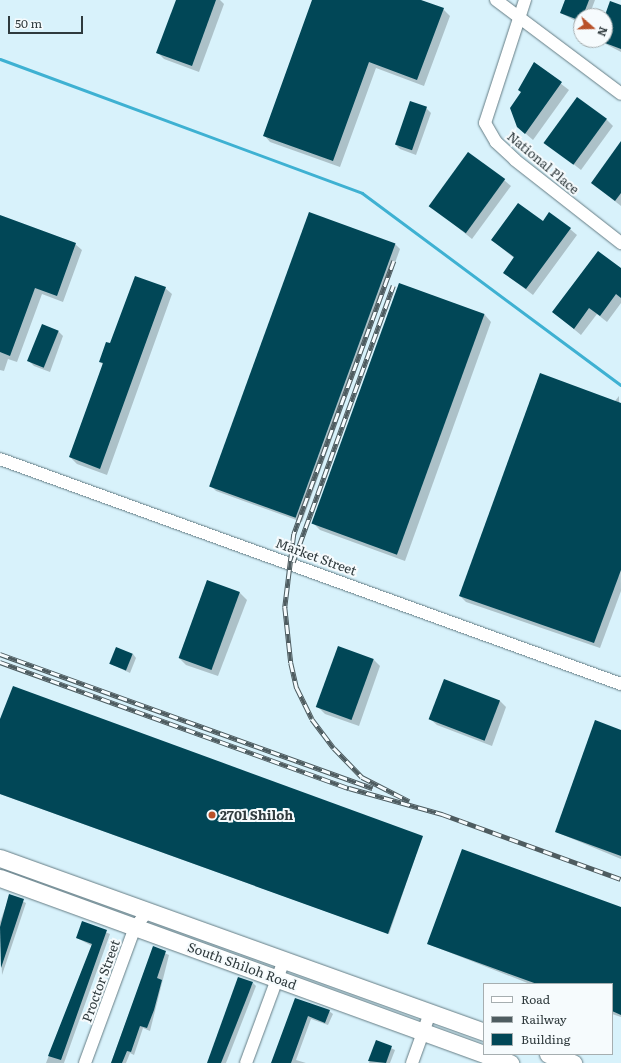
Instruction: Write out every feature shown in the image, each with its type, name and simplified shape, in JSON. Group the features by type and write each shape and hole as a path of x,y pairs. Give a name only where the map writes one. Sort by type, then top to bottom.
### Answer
{"main road":[{"name":"South Shiloh Road","path":"2,862 148,911 483,1032"},
{"name":"South Shiloh Road","path":"0,878 483,1054"},
{"name":"South Shiloh Road","path":"487,1055 510,1063"},
{"path":"551,1055 573,1063"}],"street":[{"path":"496,0 621,94"},
{"name":"National Place","path":"525,0 485,123 496,142 515,160 621,243"},
{"name":"Market Street","path":"0,459 621,684"},
{"name":"Proctor Street","path":"85,1063 135,927 148,911"},
{"path":"246,1063 284,960"},
{"path":"412,1063 430,1013"}],"building":[{"path":"176,0 216,0 192,66 156,53"},
{"path":"312,0 421,0 444,8 417,80 369,62 333,161 263,136"},
{"path":"565,0 589,0 586,8 573,8 573,18 560,13"},
{"path":"610,1 621,5 621,49 613,46 613,8 608,8"},
{"path":"534,62 562,82 525,134 517,127 510,108 521,92 518,90"},
{"path":"577,97 607,119 573,165 543,143"},
{"path":"410,101 427,107 412,150 395,144"},
{"path":"621,141 621,193 615,201 591,183"},
{"path":"468,152 505,179 466,233 429,206"},
{"path":"518,203 543,221 549,212 571,228 526,289 503,273 514,257 491,240"},
{"path":"309,212 395,243 296,518 209,486"},
{"path":"0,215 76,243 57,296 35,288 10,356 0,352"},
{"path":"598,251 621,268 621,298 616,294 600,316 589,308 574,329 552,312"},
{"path":"135,276 166,287 100,469 69,457 103,363 99,362 106,342 110,343"},
{"path":"399,283 485,314 397,555 311,524"},
{"path":"42,324 59,331 44,368 27,361"},
{"path":"540,373 621,403 621,570 594,643 459,596"},
{"path":"207,580 240,592 212,670 179,658"},
{"path":"338,646 374,659 351,720 316,707"},
{"path":"116,647 133,654 126,670 109,664"},
{"path":"444,679 500,701 485,741 429,719"},
{"name":"2701 Shiloh","path":"13,686 423,836 388,934 0,794 0,719"},
{"path":"595,720 621,730 621,856 555,832"},
{"path":"462,849 621,907 621,1015 613,1011 613,983 534,983 427,944"},
{"path":"9,894 24,899 1,968 0,927"},
{"path":"82,921 107,930 61,1060 48,1056 92,944 76,938"},
{"path":"153,946 166,951 157,978 162,980 154,1010 147,1028 140,1026 131,1052 127,1051 122,1063 111,1063"},
{"path":"238,977 253,982 221,1063 207,1063"},
{"path":"295,998 330,1010 325,1023 308,1016 291,1063 271,1063"},
{"path":"376,1040 392,1046 386,1063 368,1061"}],"waterway":[{"path":"0,59 362,193 621,385"}],"railway":[{"path":"394,261 294,534 285,607 291,663 297,688 312,719 334,748 362,777 409,801"},
{"path":"293,562 393,285"},
{"path":"0,654 373,788"},
{"path":"0,662 349,788 442,814 621,879"}],"place":[{"name":"2701 Shiloh","path":"212,815"}]}
